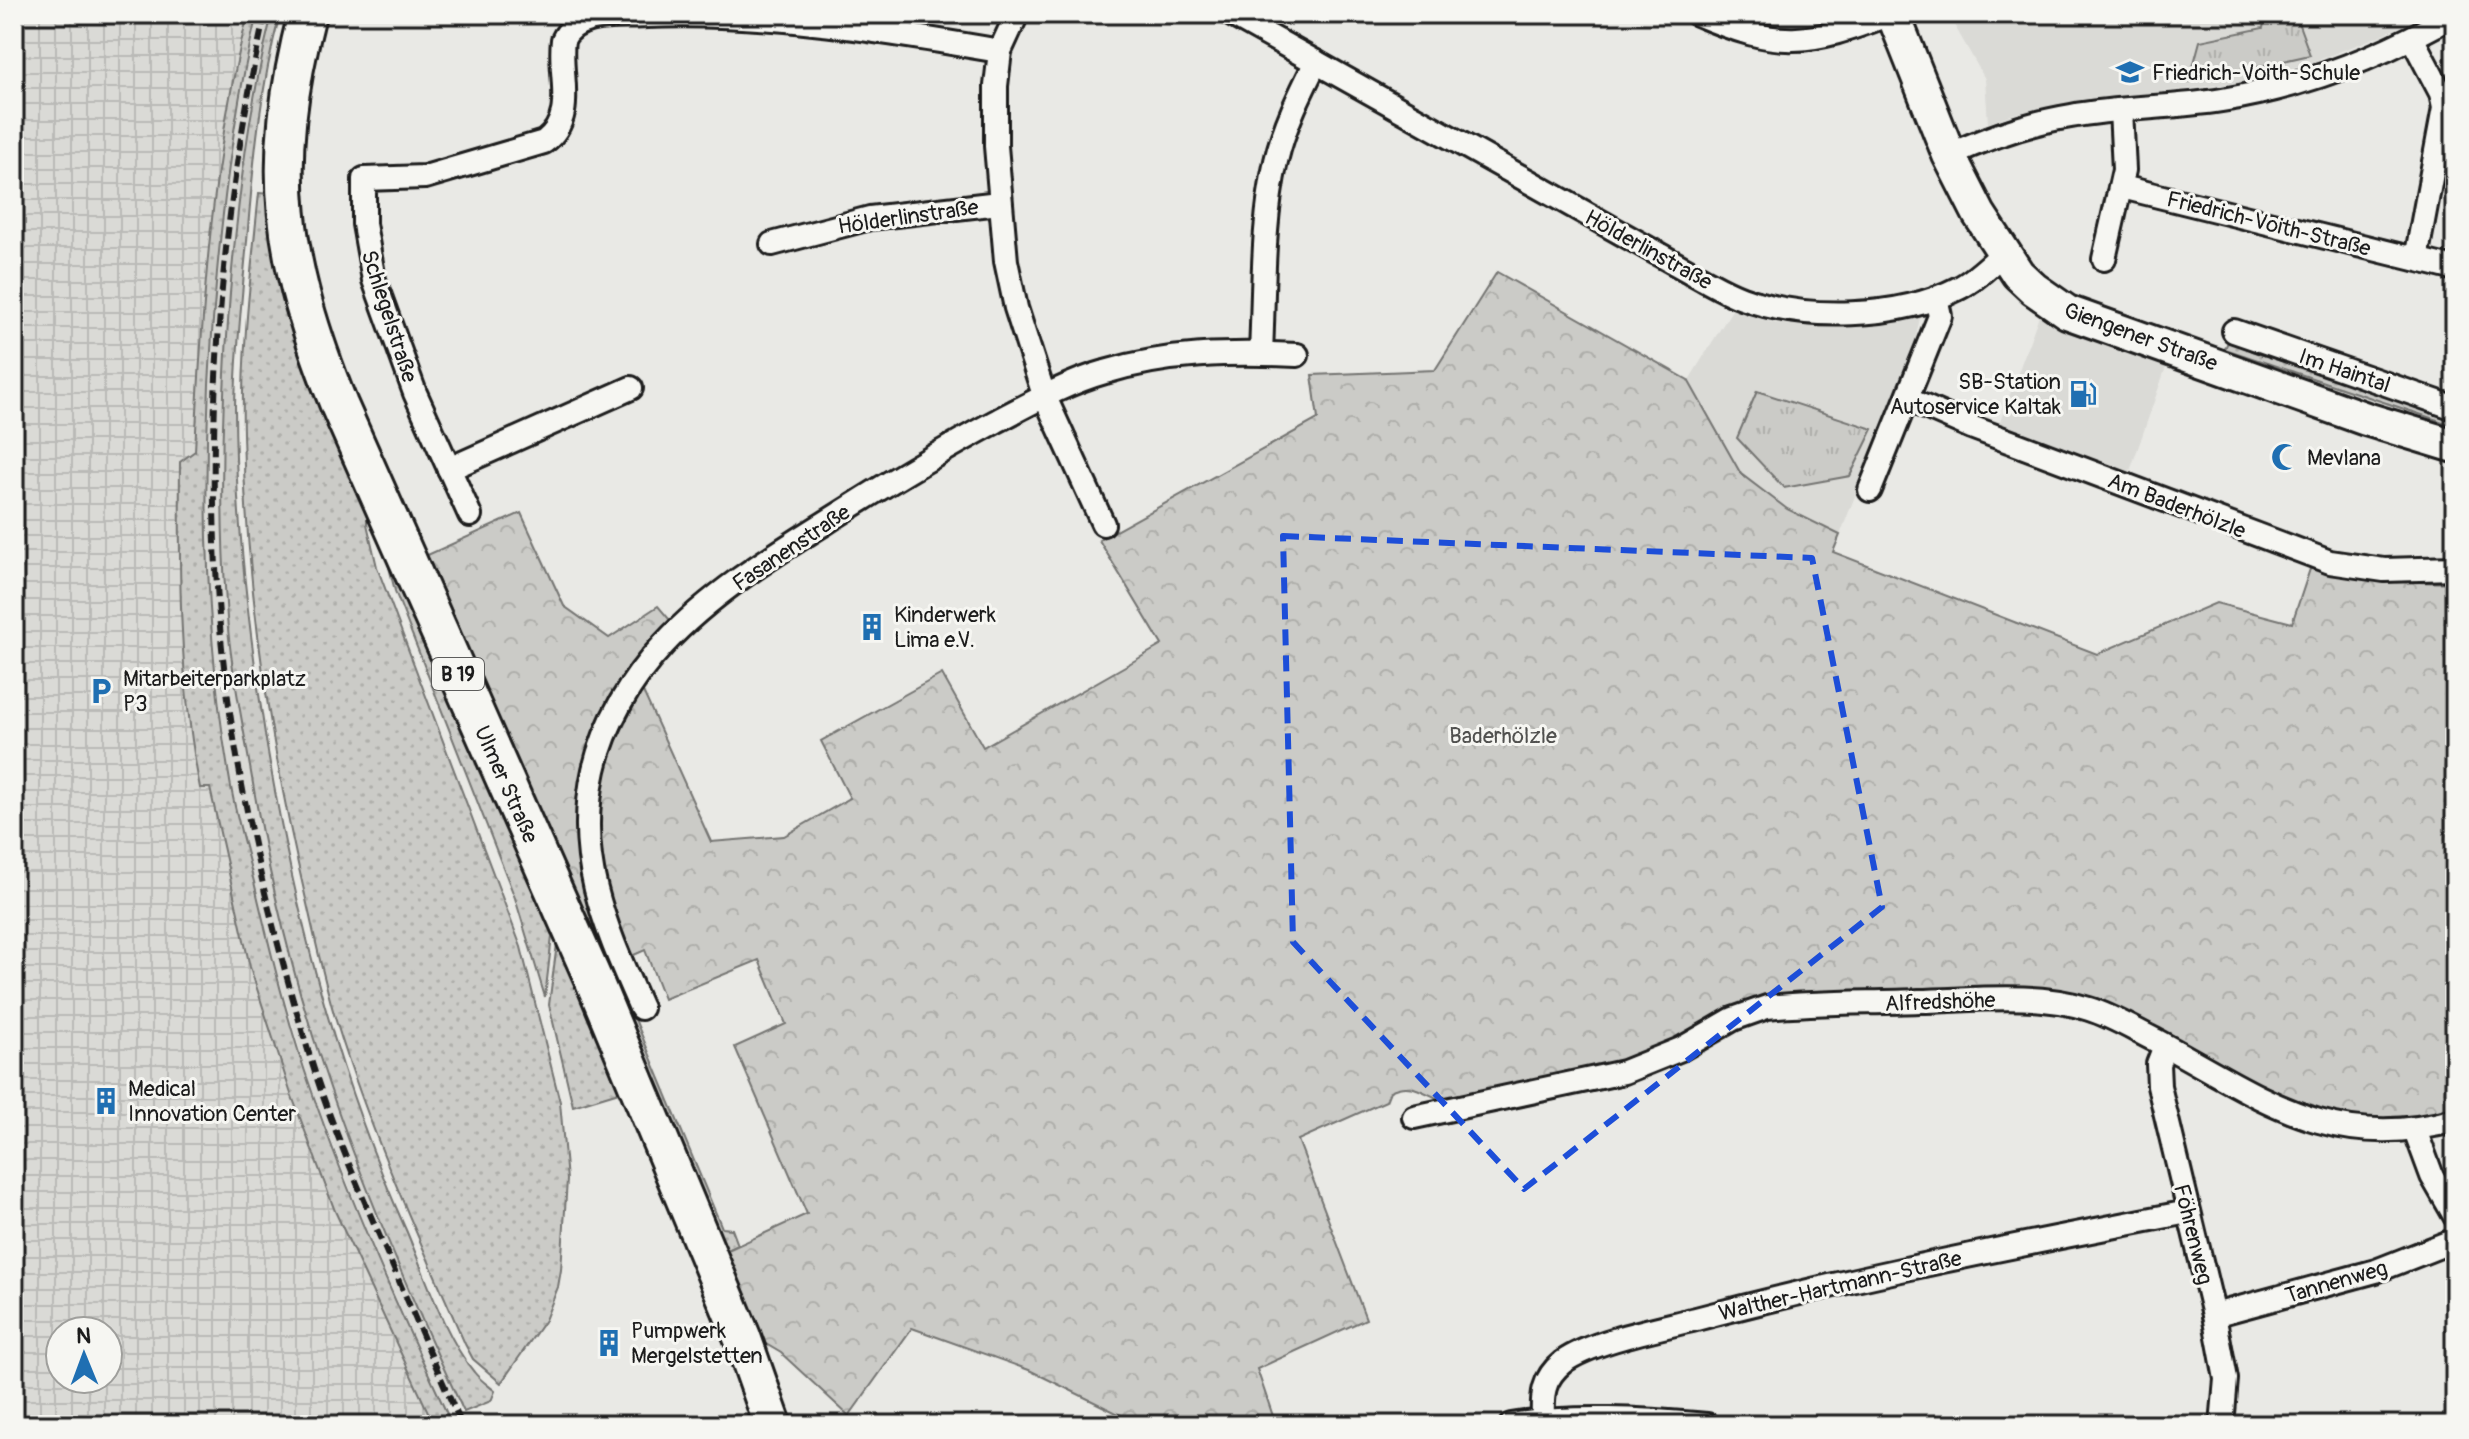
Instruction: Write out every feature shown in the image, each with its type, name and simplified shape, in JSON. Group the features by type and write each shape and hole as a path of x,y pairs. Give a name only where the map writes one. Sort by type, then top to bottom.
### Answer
{"main road":[{"name":"Ulmer Straße","path":"307,14 287,107 284,177 291,255 308,322 339,405 576,940 732,1314 773,1425"},
{"name":"Giengener Straße","path":"1892,14 1949,155 2002,254 2026,282 2067,312 2366,419 2455,446"}],"street":[{"name":"Schlegelstraße","path":"470,515 415,393 374,280 364,224 364,179 425,177 544,142 557,130 564,112 563,40 567,32 586,21 698,14 753,16 849,25 1000,51"},
{"name":"Hölderlinstraße","path":"1017,14 1000,51 995,110 999,203 1016,308 1044,395 1103,524"},
{"name":"Hölderlinstraße","path":"1230,14 1744,299 1792,309 1846,313 1900,307 1936,298 1971,281 2002,254"},
{"path":"1697,14 1752,34 1787,40 1828,36 1892,14"},
{"path":"1949,155 2029,124 2074,115 2202,103 2276,89 2329,74 2412,38 2455,14"},
{"path":"2412,38 2441,93 2444,108 2416,259"},
{"path":"1261,353 1267,226 1277,160 1294,108 1316,62"},
{"path":"2104,259 2125,163 2121,110"},
{"name":"Friedrich-Voith-Straße","path":"2122,187 2455,269"},
{"name":"Hölderlinstraße","path":"772,244 870,218 999,203"},
{"path":"1870,490 1940,316 1936,298"},
{"name":"Im Haintal","path":"2234,331 2455,408"},
{"name":"Fasanenstraße","path":"641,1008 603,920 591,874 587,830 594,771 602,741 626,693 664,643 706,605 753,571 890,482 1044,395 1129,365 1190,356 1297,355"},
{"path":"449,469 631,388"},
{"name":"Am Baderhölzle","path":"1907,399 1971,427 2330,562 2384,570 2455,568"},
{"name":"Alfredshöhe","path":"1414,1117 1624,1072 1681,1049 1733,1019 1780,1006 2048,1000 2112,1017 2263,1099 2307,1118 2355,1130 2415,1130 2455,1120"},
{"name":"Föhrenweg","path":"2165,1046 2157,1075 2214,1315 2226,1379 2222,1425"},
{"path":"2415,1130 2432,1176 2455,1216"},
{"name":"Walther-Hartmann-Straße","path":"1543,1421 1542,1395 1550,1374 1566,1360 1619,1340 1832,1284 2188,1212"},
{"name":"Tannenweg","path":"2214,1315 2376,1271 2455,1240"},
{"path":"1511,1425 1608,1419 1707,1425"}],"highlighted area":[{"path":"1283,536 1812,558 1882,907 1524,1189 1293,942"}],"shaded area":[{"path":"14,14 248,14 202,313 195,451 180,462 183,643 191,739 200,788 210,788 250,967 290,1091 335,1212 434,1425 14,1425"},
{"path":"257,14 272,14 236,221 223,406 226,607 239,707 258,813 301,995 321,1062 366,1185 459,1401 444,1408 365,1227 311,1088 265,930 231,789 215,666 206,552 207,442 211,332 224,191"},
{"name":"Friedrich-Voith-Schule","path":"1948,14 2426,14 2306,65 2237,83 2063,104 1988,123 1985,79"},
{"path":"1732,310 1774,323 1817,327 1873,325 1920,318 1915,340 1840,535 1787,509 1741,474 1689,380"},
{"name":"SB-Station Autoservice Kaltak","path":"2041,310 2168,361 2128,477 1998,427"}],"green space":[{"path":"248,14 257,14 237,110 228,175 217,272 208,401 209,595 221,723 236,812 295,1039 326,1131 359,1214 449,1418 434,1425 335,1211 290,1091 250,967 210,788 200,788 193,748 182,626 180,462 195,451 205,286 217,176"},
{"path":"272,14 280,14 262,98 255,155 236,385 237,488 253,653 276,798 303,924 319,987 358,1110 444,1323 474,1372 495,1391 491,1401 464,1412 370,1196 310,1027 271,876 232,663 223,526 222,448 227,332 245,152"},
{"path":"2266,14 2295,14 2310,55 2189,82 2200,41 2263,28"},
{"path":"259,193 269,194 367,502 367,524 377,567 521,947 560,1102 567,1180 558,1287 545,1320 501,1383 473,1359 465,1344 396,1186 365,1106 328,992 292,838 262,666 245,492 244,373"},
{"name":"Baderhölzle","path":"1497,272 1688,380 1741,474 1787,509 1840,535 1833,552 2097,654 2216,603 2292,623 2311,566 2400,581 2455,582 2455,1109 2422,1120 2377,1124 2293,1104 2117,1010 1814,995 1635,1062 1452,1103 1414,1088 1399,1088 1390,1091 1386,1101 1298,1140 1366,1319 1257,1369 1276,1425 1141,1425 1029,1370 912,1328 849,1416 781,1353 749,1334 717,1255 807,1214 735,1047 786,1024 759,960 664,999 645,950 627,958 597,856 600,792 610,754 642,689 711,842 784,836 850,798 821,741 942,674 983,747 1162,645 1099,540 1318,419 1312,375 1435,370"},
{"path":"2235,339 2251,351 2455,420 2455,426 2225,349"},
{"path":"1757,391 1873,429 1850,476 1784,488 1737,438"},
{"path":"521,513 564,606 609,638 658,606 675,626 597,739 597,923 590,927 423,557"},
{"path":"386,555 553,928 545,997 515,898 395,591"},
{"path":"558,936 622,1091 573,1106 549,1005"},
{"path":"617,976 722,1228 732,1229 738,1245 717,1255 611,978"}],"railway":[{"path":"265,14 250,86 228,233 216,381 214,455 218,602 231,718 265,891 319,1085 358,1185 462,1425"}],"place":[{"name":"Friedrich-Voith-Schule","path":"2130,72"},
{"name":"SB-Station Autoservice Kaltak","path":"2083,394"},
{"name":"Mevlana","path":"2285,457"},
{"name":"Kinderwerk Lima e.V.","path":"872,627"},
{"name":"Mitarbeiterparkplatz P3","path":"101,691"},
{"name":"Medical Innovation Center","path":"106,1101"},
{"name":"Pumpwerk Mergelstetten","path":"609,1343"}]}
